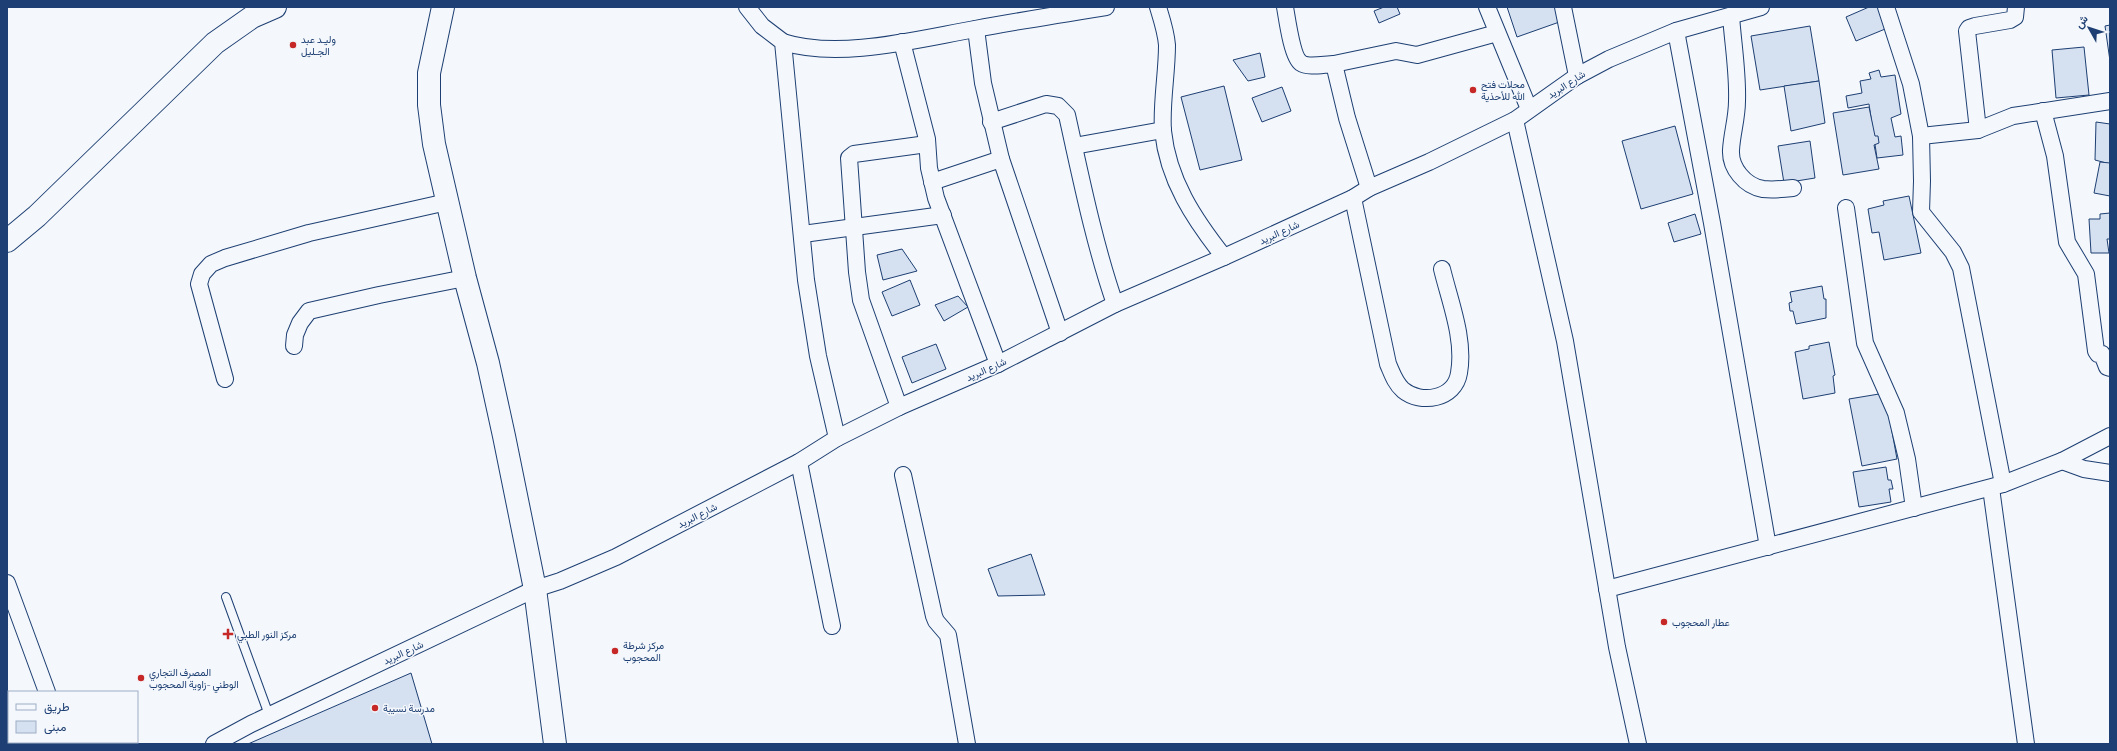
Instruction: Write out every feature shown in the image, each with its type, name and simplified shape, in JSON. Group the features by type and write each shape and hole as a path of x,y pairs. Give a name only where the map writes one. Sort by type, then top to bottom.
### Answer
{"street":[{"path":"7,241 37,216 215,43 252,17 275,7"},
{"path":"443,7 430,73 429,105 434,144 465,278 488,363 535,589 555,744"},
{"path":"747,7 762,26 783,42 807,48 821,49 902,42 1106,7"},
{"path":"1158,7 1165,31 1167,45 1163,130 1175,181 1203,231 1224,258"},
{"path":"1284,7 1295,55 1300,63 1306,65 1334,64 1396,51 1417,55 1497,33"},
{"path":"1487,7 1529,109"},
{"path":"1563,7 1577,76"},
{"name":"شارع البريد","path":"214,744 270,715 535,589 560,581 616,557 799,462 837,438 899,406 998,364 1115,304 1224,258 1515,120 1577,76 1609,59 1676,31 1761,7"},
{"path":"1886,7 1911,84 1921,136 1921,212 1953,252 1961,268 1997,486 2026,744"},
{"path":"1978,130 1967,31 1969,28 1975,26 2010,20 2015,17 2016,7"},
{"path":"1731,16 1737,98 1737,117 1731,151 1732,161 1741,177 1751,185 1762,189 1793,188"},
{"path":"976,29 983,82 991,122 1001,159 1060,333"},
{"path":"1676,31 1712,223 1768,547"},
{"path":"783,42 803,234 806,280 818,356 837,438"},
{"path":"902,42 917,97 927,144 932,182 998,364"},
{"path":"1334,64 1347,118 1369,188"},
{"path":"1921,136 1978,130 2013,116 2110,101"},
{"path":"991,122 1046,104 1052,104 1063,109 1067,115 1107,280 1115,304"},
{"path":"2043,111 2054,156 2067,242 2086,274 2096,350 2098,354 2102,354 2107,367 2110,368"},
{"path":"1515,120 1565,341 1617,647 1638,744"},
{"path":"1074,146 1163,130"},
{"path":"899,406 861,300 857,272 855,226 848,163 850,156 927,144"},
{"path":"932,182 1001,159"},
{"path":"1353,198 1388,364 1393,377 1404,390 1422,397 1444,395 1453,388 1459,375 1460,341 1442,269"},
{"path":"225,379 199,284 202,274 211,264 225,258 309,234 447,202"},
{"path":"1846,208 1865,343 1881,376 1896,413 1907,459 1914,508"},
{"path":"803,234 943,215"},
{"path":"294,346 295,335 300,323 309,311 379,294 465,278"},
{"path":"1607,589 1997,486 2062,461 2110,436"},
{"path":"2062,461 2084,469 2110,473"},
{"path":"799,462 832,626"},
{"path":"903,475 934,616 936,621 948,635 967,744"},
{"path":"7,583 47,691"}],"lane":[{"path":"226,597 270,715"}],"building":[{"path":"1384,7 1397,7 1400,14 1379,23 1374,11"},
{"path":"1507,7 1561,7 1565,20 1517,37"},
{"path":"1869,7 1881,7 1890,27 1856,41 1846,17"},
{"path":"2110,25 2110,61 2105,26"},
{"path":"1810,26 1819,81 1760,90 1751,36"},
{"path":"2084,47 2089,95 2056,98 2052,50"},
{"path":"1260,53 1265,77 1248,81 1233,60"},
{"path":"1879,70 1881,77 1895,75 1901,114 1891,118 1895,137 1901,136 1903,155 1877,158 1869,104 1848,108 1846,96 1862,93 1860,81 1871,79 1869,73"},
{"path":"1819,81 1825,123 1791,131 1784,86"},
{"path":"1224,86 1242,160 1200,170 1181,97"},
{"path":"1282,87 1291,111 1262,122 1252,98"},
{"path":"1869,107 1875,136 1878,136 1879,143 1874,145 1879,169 1843,175 1833,113"},
{"path":"2096,122 2110,124 2110,164 2095,160"},
{"path":"1675,126 1693,194 1641,209 1622,141"},
{"path":"1810,141 1815,178 1784,183 1778,146"},
{"path":"2100,162 2110,163 2110,196 2094,193"},
{"path":"1909,196 1921,253 1884,260 1879,232 1872,233 1868,209 1884,205 1883,201"},
{"path":"2110,213 2110,239 2107,239 2109,253 2091,253 2089,219 2100,219 2100,214"},
{"path":"1695,214 1701,234 1674,242 1668,223"},
{"path":"902,249 917,271 883,280 877,255"},
{"path":"910,280 920,305 892,316 882,292"},
{"path":"1822,286 1824,299 1826,299 1826,318 1796,324 1793,311 1790,311 1789,303 1792,302 1790,292"},
{"path":"958,296 968,307 944,321 935,305"},
{"path":"1829,342 1835,375 1833,376 1835,393 1803,399 1795,352 1809,349 1809,346"},
{"path":"936,344 946,369 912,383 902,357"},
{"path":"1885,393 1897,459 1862,466 1849,399"},
{"path":"1886,467 1888,480 1891,480 1893,489 1889,489 1891,502 1859,507 1853,472"},
{"path":"1031,554 1045,595 998,596 988,569"},
{"name":"مدرسة نسيبة","path":"411,673 432,744 248,744"}],"place":[{"name":"وليـد عبد الجـليل","path":"293,45"},
{"name":"محلات فتح الله للأحذية","path":"1473,90"},
{"name":"عطار المحجوب","path":"1664,622"},
{"name":"مركز النور الطبي","path":"228,634"},
{"name":"مركز شرطة المحجوب","path":"615,651"},
{"name":"المصرف التجاري الوطني -زاوية المحجوب","path":"141,678"},
{"name":"مدرسة نسيبة","path":"375,708"}]}
